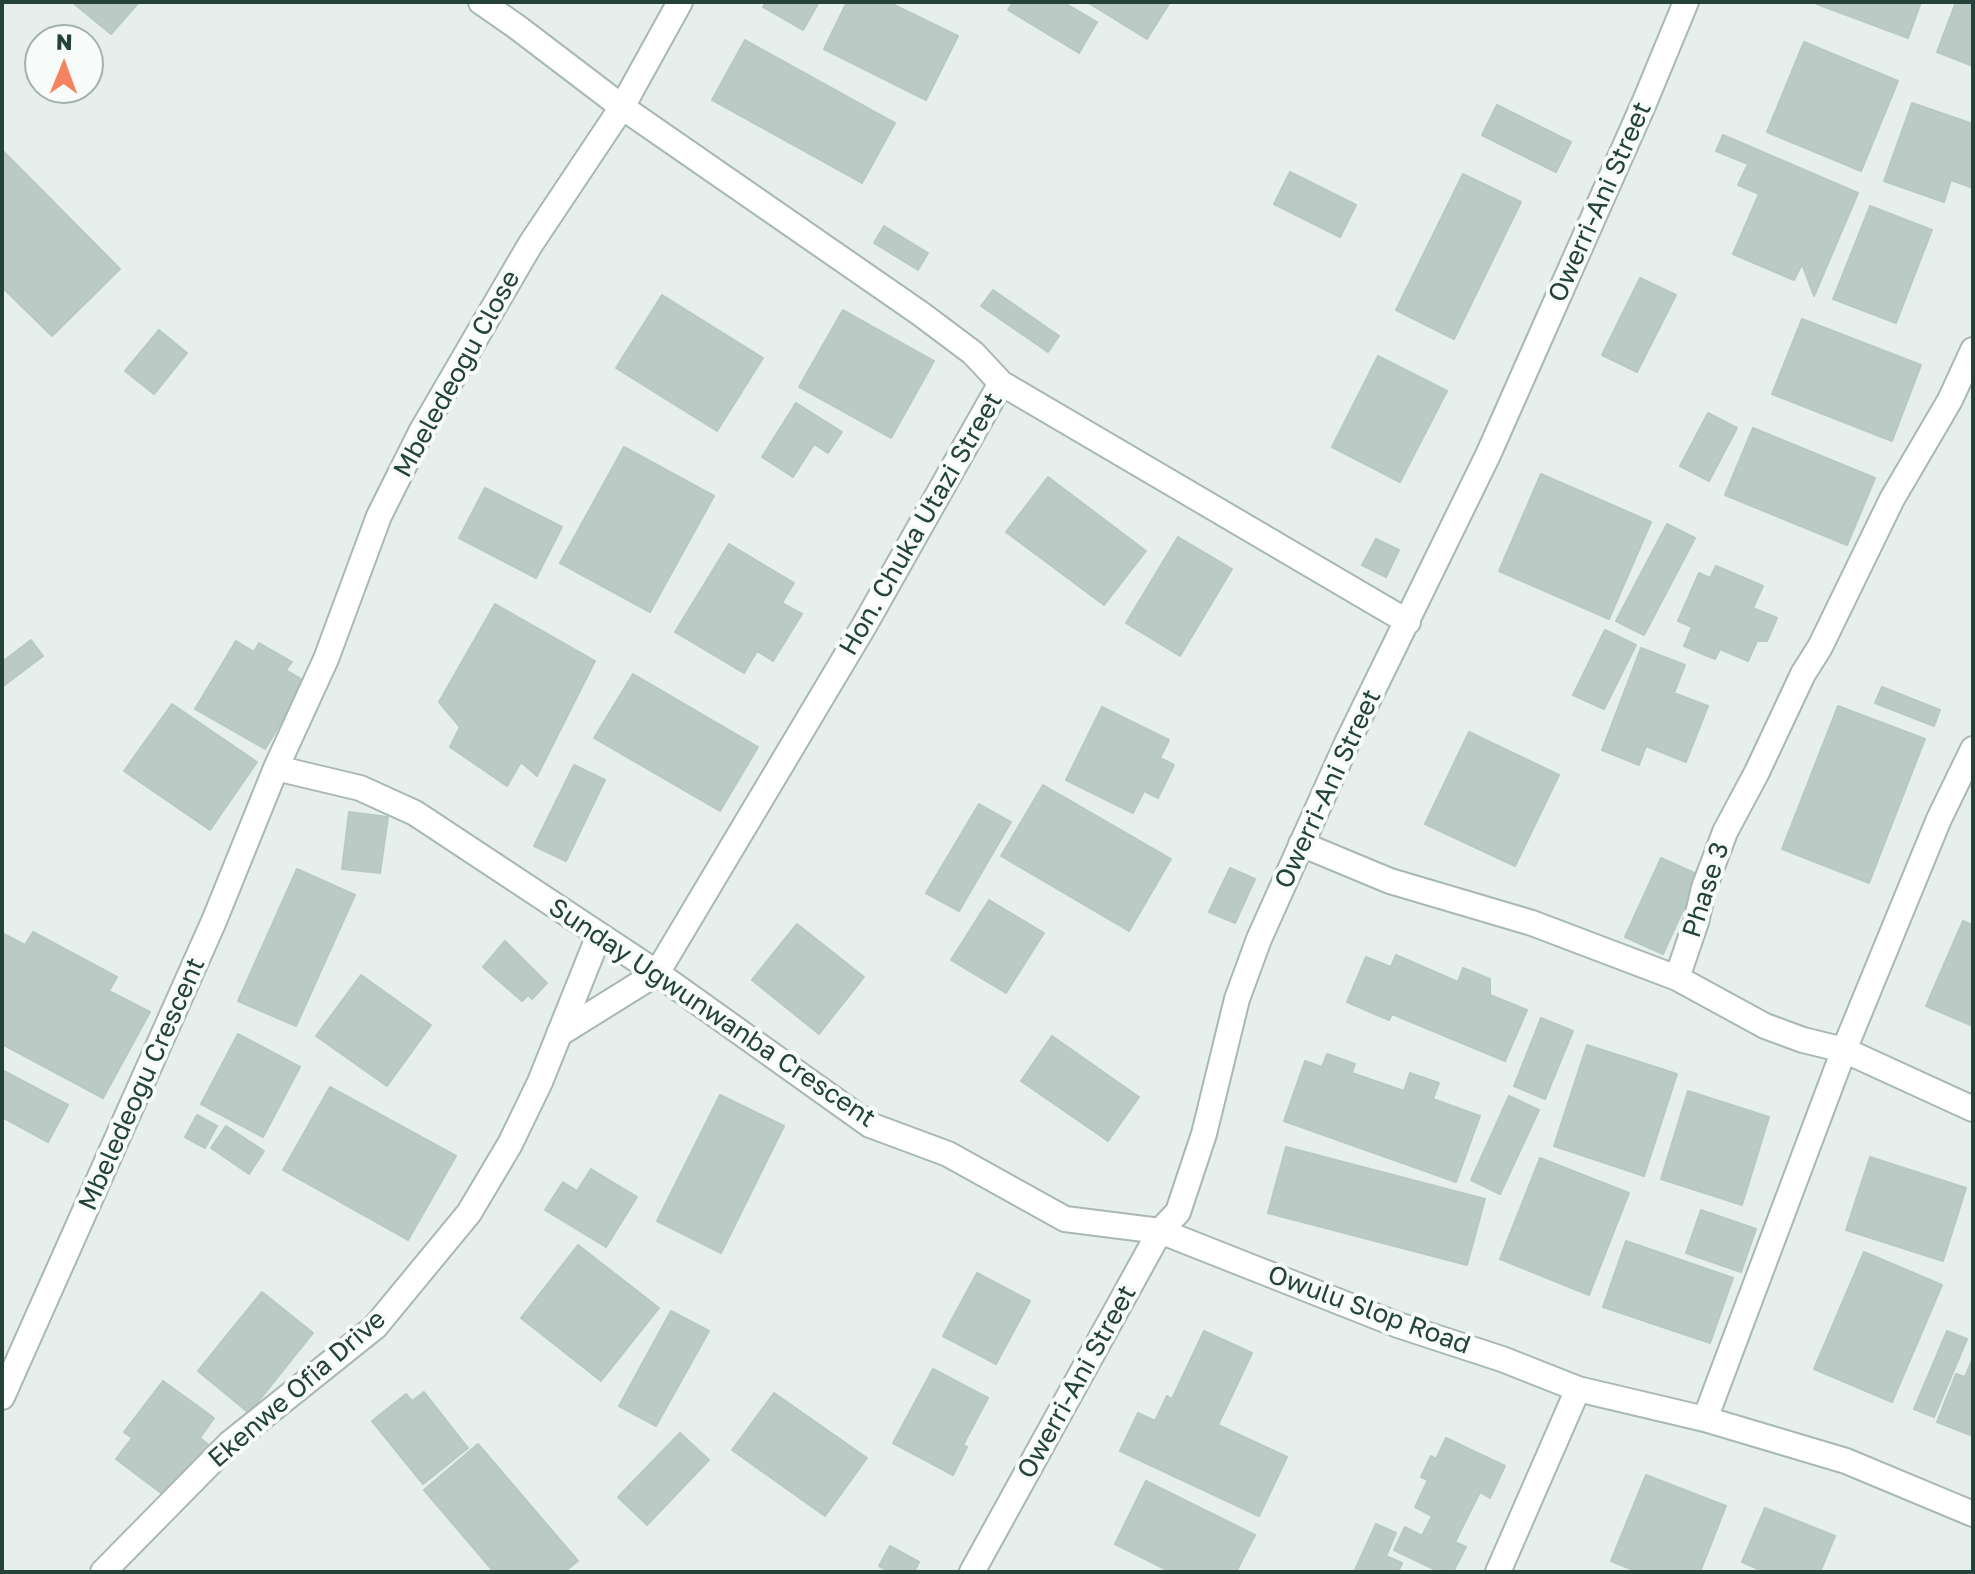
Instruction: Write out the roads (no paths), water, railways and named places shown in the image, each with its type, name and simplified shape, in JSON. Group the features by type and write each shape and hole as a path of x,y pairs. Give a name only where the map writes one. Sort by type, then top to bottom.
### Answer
{"street":[{"name":"Hon. Chuka Utazi Street","path":"481,2 622,107 921,314 973,353 1001,383 864,626 657,973"},
{"name":"Mbeledeogu Close","path":"276,768 326,659 379,516 421,432 530,245 622,107 680,2"},
{"name":"Owerri-Ani Street","path":"972,1572 1160,1231 1178,1212 1204,1134 1237,999 1259,939 1347,743 1488,455 1686,2"},
{"name":"Phase 3","path":"1677,978 1704,888 1725,832 1892,499 1950,400 1973,350"},
{"path":"1001,383 1408,622"},
{"path":"1705,1419 1844,1050 1939,819 1973,749"},
{"name":"Sunday Ugwunwanba Crescent","path":"276,768 360,788 415,813 657,973 870,1125 948,1154 1065,1219 1160,1231"},
{"name":"Mbeledeogu Crescent","path":"2,1397 214,921 276,768"},
{"path":"1301,844 1390,881 1532,923 1677,978 1765,1026 1844,1050 1973,1109"},
{"name":"Ekenwe Ofia Drive","path":"103,1572 230,1443 375,1327 469,1213 510,1144 599,935"},
{"path":"559,1034 657,973"},
{"name":"Owulu Slop Road","path":"1160,1231 1398,1325 1502,1359 1578,1389 1705,1419 1846,1461 1973,1514"},
{"path":"1498,1572 1578,1389"}]}
